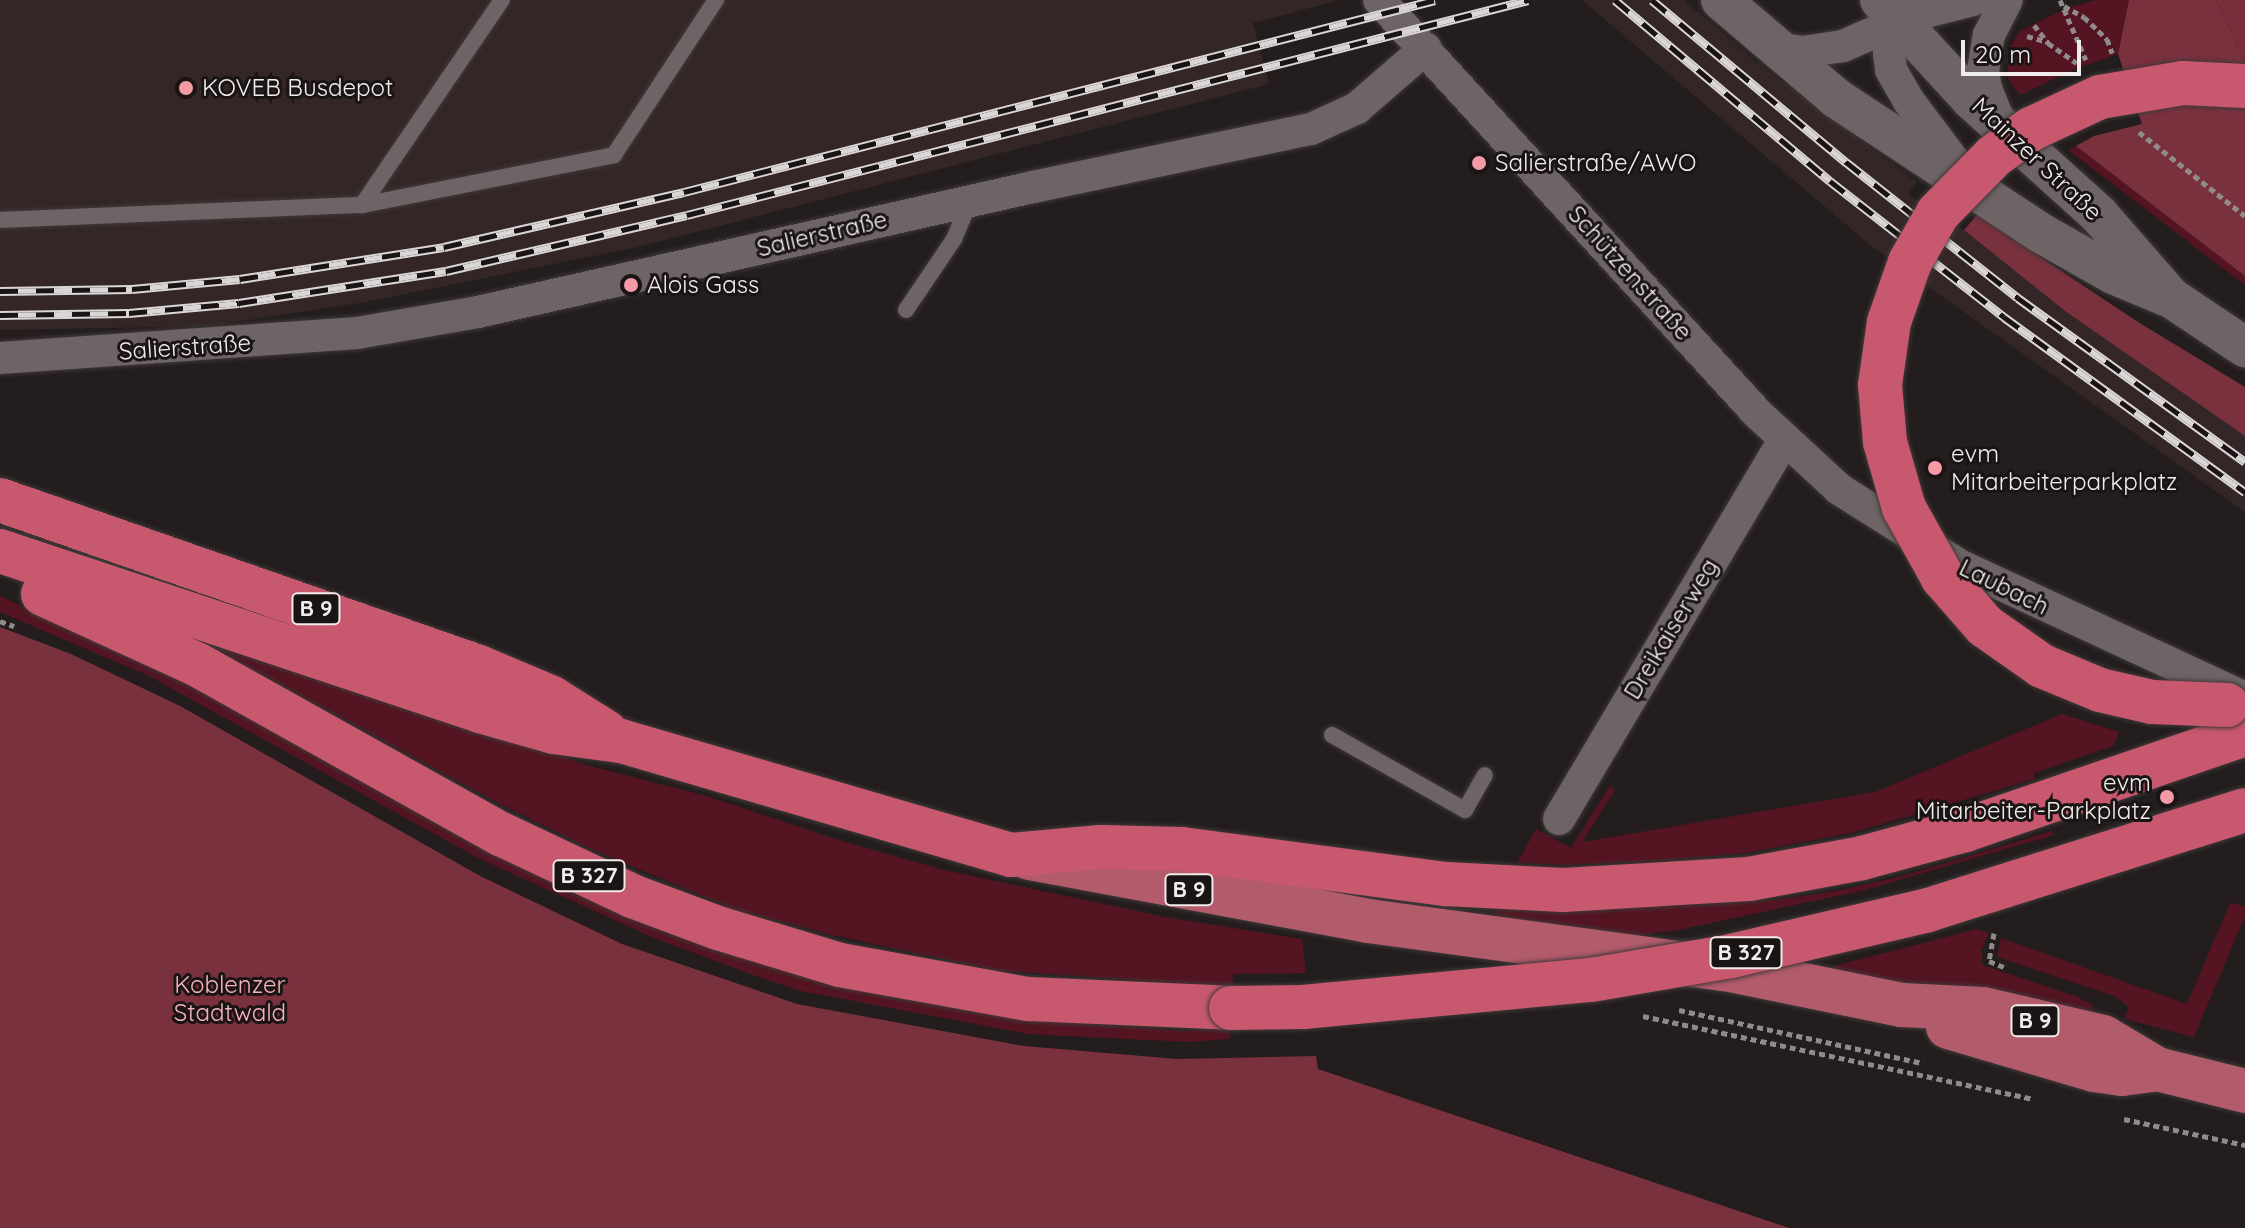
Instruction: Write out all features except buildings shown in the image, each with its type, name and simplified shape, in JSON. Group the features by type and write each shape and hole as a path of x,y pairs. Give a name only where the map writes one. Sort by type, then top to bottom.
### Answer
{"highway":[{"path":"2245,86 2183,83 2100,97 2031,129 1994,156 1938,213 1910,262 1889,322 1880,385 1885,442 1904,508 1929,558 1963,604 1985,626 2042,666 2100,690 2152,702 2245,701"},
{"name":"B 9","path":"0,500 479,667 552,698 621,741"},
{"name":"B 9","path":"0,551 480,711 554,732 621,741 1011,855"},
{"name":"B 327","path":"0,576 152,641 501,834 632,896 718,928 840,965 1028,999 1231,1008 1303,1007 1591,980 1731,956 1928,910 2245,810"},
{"path":"1011,855 1101,847 1182,849 1446,884 1563,890 1749,879 1862,858 2044,806 2245,734"}],"main road":[{"name":"B 9","path":"1011,855 1368,921 1725,969 1902,1005 1975,1038 2094,1070 2122,1074 2157,1069 2245,1091"}],"street":[{"name":"Schützenstraße","path":"1379,0 1784,440"},
{"name":"Mainzer Straße","path":"1721,0 1836,98 2081,257 2173,299 2245,347"},
{"path":"1774,48 1802,52 1843,46 1889,11 1973,0"},
{"path":"2003,130 1986,89 1983,71 1989,35 2007,0"},
{"name":"Mainzer Straße","path":"1889,11 1891,70 1908,100 1976,189"},
{"name":"Mainzer Straße","path":"1889,11 2003,130 2099,215 2173,299"},
{"name":"Salierstraße","path":"0,358 271,341 387,328 539,298 1323,125 1357,108 1426,48"},
{"name":"Laubach","path":"1784,440 1857,502 1961,566 2245,701"},
{"name":"Dreikaiserweg","path":"1559,819 1784,440"}],"lane":[{"path":"362,205 502,0"},
{"path":"0,220 362,205 614,155 716,0"},
{"path":"906,310 954,239 965,213 965,202"},
{"path":"1332,735 1465,810 1485,775"}],"path":[{"path":"2062,5 2084,17 2107,39 2114,62"},
{"path":"2031,21 2048,43 2083,66"},
{"path":"1670,1009 1932,1065"},
{"path":"1651,1018 2041,1101"},
{"path":"2119,1118 2245,1145"}],"shaded area":[{"path":"0,0 1340,0 1253,23 1269,84 634,248 360,303 209,326 0,330"},
{"path":"1582,0 1684,0 1760,65 1917,182 1908,194 1964,230 2065,311 2245,436 2245,512 1870,245"},
{"path":"2096,0 2129,0 2118,54 2075,69 2020,95 2008,78 2007,52 2020,31 2067,8"},
{"path":"2216,0 2245,0 2245,62"},
{"path":"2076,146 2245,276 2245,285 2068,150"},
{"path":"0,596 184,682 514,864 815,980 940,1006 1034,1020 1183,1031 1230,1029 1230,1039 1189,1042 1028,1034 801,991 756,976 654,938 480,859 149,676 0,612"},
{"path":"223,643 590,766 710,797 838,840 944,870 1165,917 1302,939 1306,973 1233,974 1232,987 995,970 832,935 734,909 586,847 483,795 220,651"},
{"path":"2062,714 2119,732 2113,746 2034,773 2035,779 1851,833 1745,853 1569,865 1517,863 1536,829 1571,848 1610,786 1615,790 1582,842 1875,792"},
{"path":"2052,831 2054,835 1865,890 1678,930 1633,936 1493,917 1496,908 1569,910 1769,901 1835,891 1899,877"},
{"path":"2230,903 2245,906 2245,916 2194,1037 2124,1019 2129,1008 2117,997 1997,957 2001,938 2187,1004"},
{"path":"1977,929 1989,933 1982,949 1982,965 2078,997 2092,1005 2096,1020 1827,968"}],"green space":[{"path":"2129,0 2216,0 2245,62 2245,276 2076,146 2094,136 2142,124 2118,54"},
{"path":"1977,215 2138,322 2245,387 2245,436 2065,311 1964,230"},
{"name":"Koblenzer Stadtwald","path":"0,627 71,654 180,706 480,876 622,944 797,1004 1024,1046 1177,1059 1316,1056 1318,1069 1789,1228 0,1228"}],"railway":[{"path":"0,291 132,289 240,279 444,247 684,192 1435,0"},
{"path":"0,315 129,313 239,303 446,271 687,215 1528,0"},
{"path":"1615,0 1830,181 2004,317 2245,492"},
{"path":"1652,0 1846,162 2018,298 2245,462"}],"place":[{"name":"KOVEB Busdepot","path":"186,88"},
{"name":"Salierstraße/AWO","path":"1479,163"},
{"name":"Alois Gass","path":"631,285"},
{"name":"evm Mitarbeiterparkplatz","path":"1935,468"},
{"name":"evm Mitarbeiter-Parkplatz","path":"2167,797"}]}
